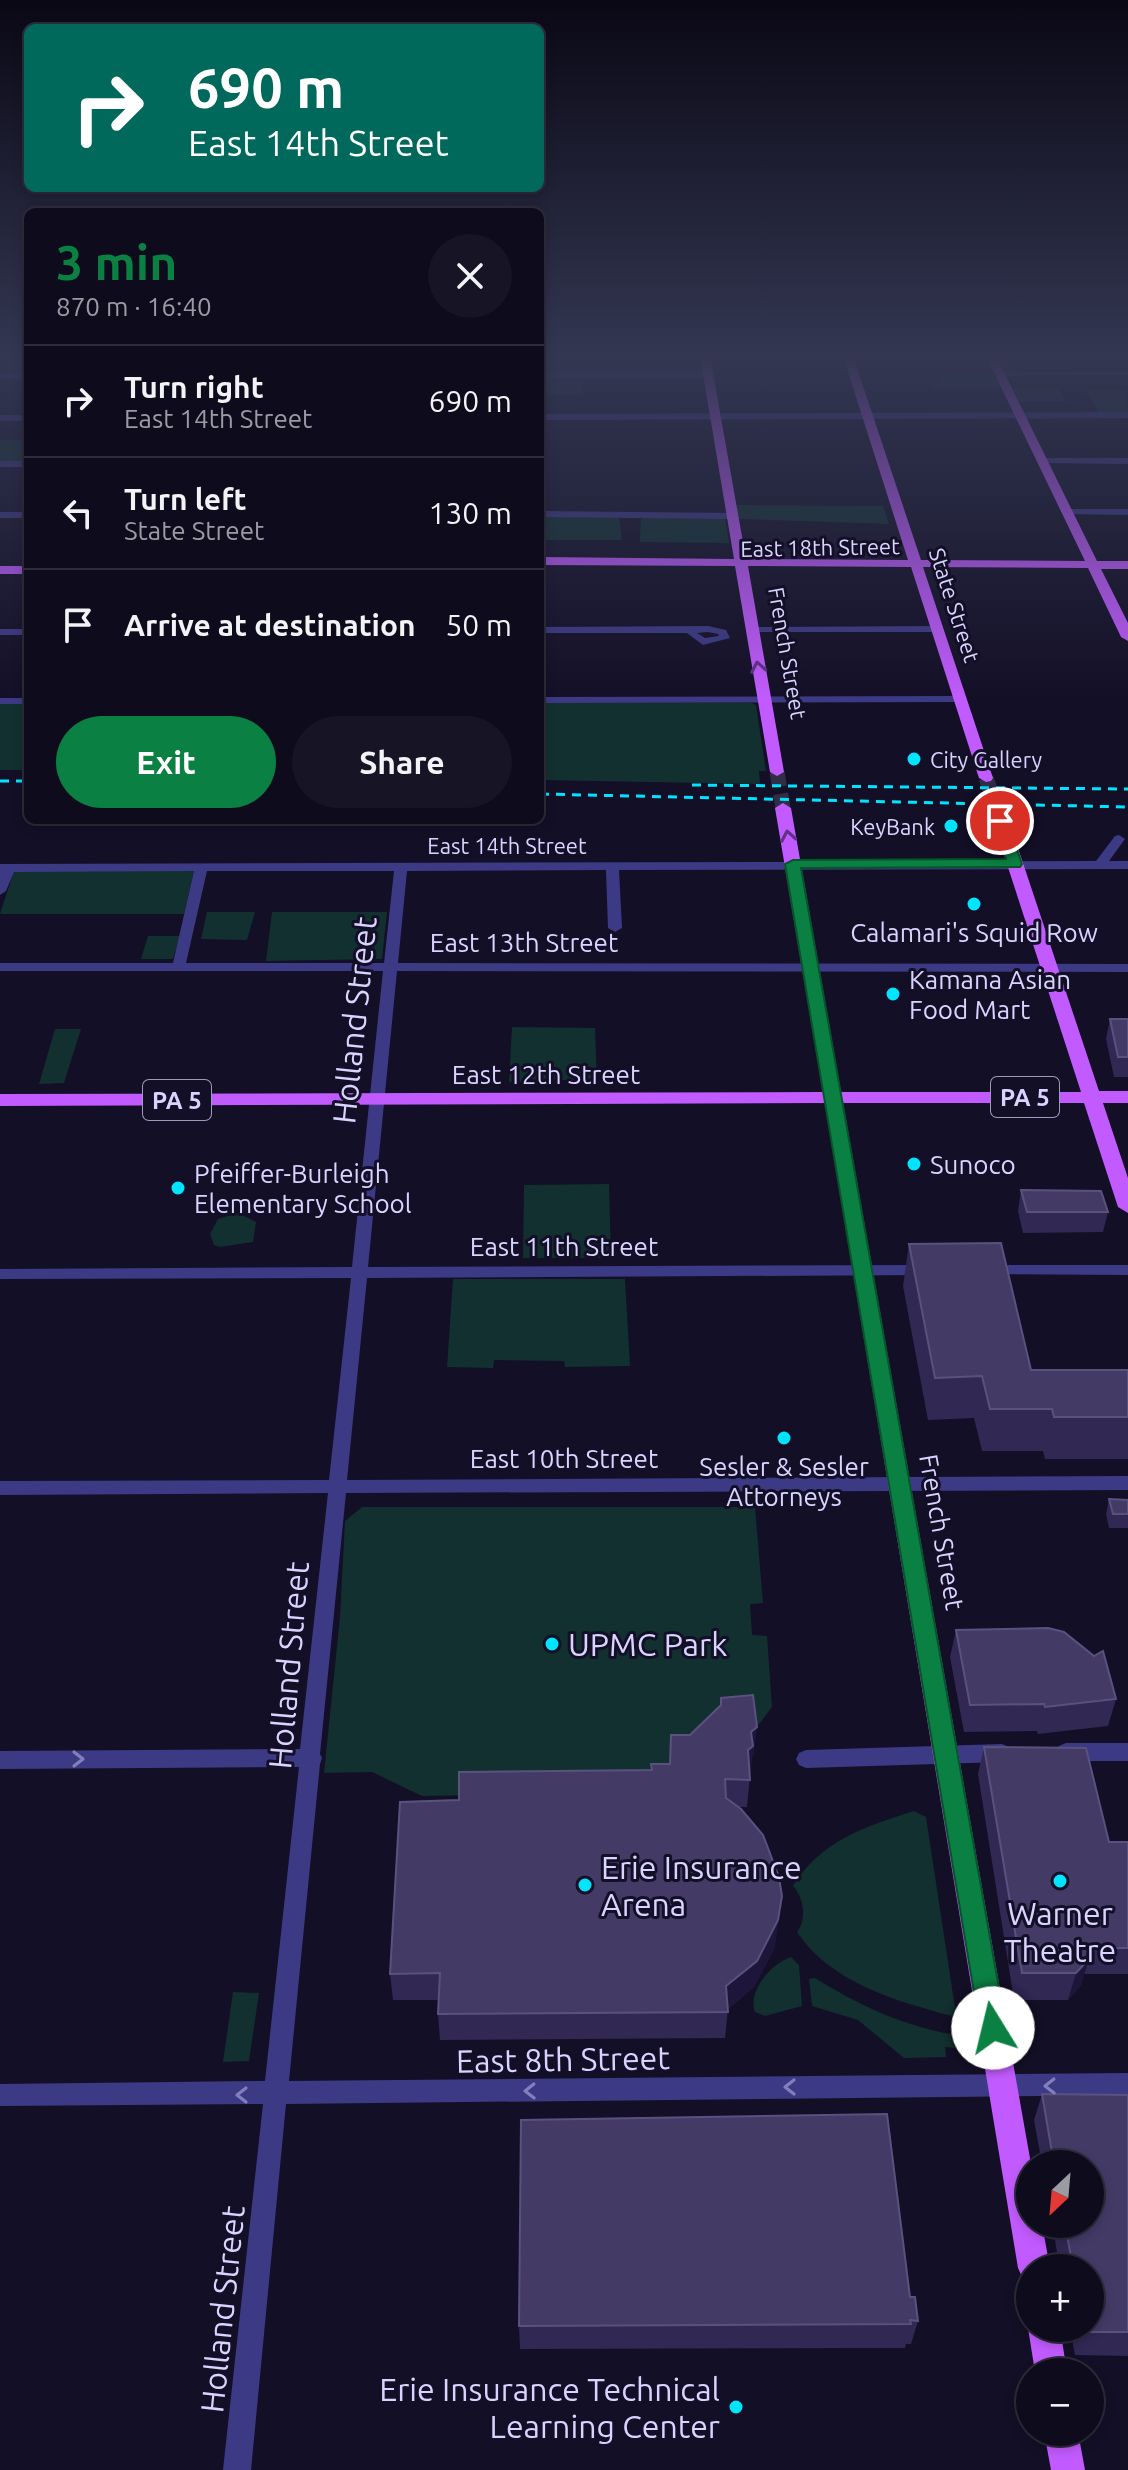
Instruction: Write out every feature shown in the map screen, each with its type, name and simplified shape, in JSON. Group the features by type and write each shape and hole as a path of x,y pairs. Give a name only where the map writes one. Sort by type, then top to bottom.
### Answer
{"main road":[{"name":"French Street","path":"724,471 777,772"},
{"name":"State Street","path":"886,471 986,778"},
{"path":"1047,471 1128,637"},
{"name":"East 18th Street","path":"544,561 863,568 916,564 1128,565"},
{"name":"East 18th Street","path":"544,569 740,565"},
{"path":"0,570 24,570"},
{"name":"French Street","path":"783,808 1032,2254"},
{"path":"999,815 1128,1207"},
{"name":"East 12th Street","path":"0,1100 1092,1097"},
{"name":"PA 5","path":"1092,1097 1128,1097"},
{"path":"1064,2446 1068,2470"}],"street":[{"path":"1067,512 1128,512"},
{"path":"544,514 732,516"},
{"path":"0,515 24,515"},
{"path":"751,630 938,629"},
{"path":"544,630 692,630"},
{"path":"0,632 24,632"},
{"path":"544,700 960,699"},
{"path":"0,701 24,701"},
{"path":"1100,865 1119,839"},
{"path":"612,865 615,928"},
{"name":"East 14th Street","path":"4,868 1128,865"},
{"path":"179,966 202,866"},
{"name":"Holland Street","path":"237,2470 278,2095 401,866"},
{"path":"0,891 4,868"},
{"name":"East 13th Street","path":"0,967 810,965 1128,968"},
{"name":"East 11th Street","path":"0,1274 946,1270"},
{"path":"973,1270 1128,1270"},
{"name":"East 10th Street","path":"0,1488 1128,1483"},
{"path":"806,1759 1128,1752"},
{"path":"0,1760 312,1758"},
{"name":"East 8th Street","path":"0,2095 278,2095 1128,2084"}],"green space":[{"path":"736,505 883,506 889,524 738,519"},
{"path":"544,516 619,517 622,540 544,540"},
{"path":"641,516 725,517 729,543 640,542"},
{"path":"544,703 752,703 756,705 766,771 759,771 760,784 544,780"},
{"path":"0,704 24,704 24,770 0,770"},
{"path":"14,871 194,871 184,914 0,914"},
{"path":"207,912 255,912 247,940 201,939"},
{"path":"272,912 387,912 382,959 266,961"},
{"path":"148,936 180,936 173,959 141,959"},
{"path":"512,1027 595,1028 597,1079 509,1082"},
{"path":"55,1029 81,1029 64,1083 39,1084"},
{"path":"609,1184 611,1258 523,1258 524,1185"},
{"path":"238,1213 256,1222 253,1242 220,1247 214,1245 210,1234 218,1219"},
{"path":"453,1279 625,1279 630,1366 565,1367 564,1361 494,1360 493,1368 447,1367"},
{"name":"UPMC Park","path":"362,1507 755,1507 763,1603 750,1604 752,1635 767,1636 772,1707 760,1723 668,1792 422,1796 372,1772 324,1773 340,1617 345,1521"},
{"path":"914,1811 926,1817 955,2008 952,2016 866,1988 828,1965 797,1932 803,1909 800,1896 793,1886 804,1870 830,1846 846,1837"},
{"path":"791,1957 799,1965 802,2006 765,2016 755,2012 755,1995 763,1979 776,1965"},
{"path":"815,1978 880,2012 950,2034 955,2048 945,2047 946,2057 904,2058 858,2020 812,2006 809,1979"},
{"path":"233,1992 259,1993 249,2061 223,2062"}],"building":[{"path":"1110,1019 1128,1019 1128,1057 1118,1057"},
{"path":"1021,1190 1101,1191 1108,1212 1027,1212"},
{"path":"1001,1243 1031,1370 1128,1370 1128,1417 1054,1417 1052,1409 990,1409 982,1376 935,1378 909,1244"},
{"path":"1109,1499 1128,1500 1128,1514 1113,1514"},
{"path":"1048,1628 1064,1632 1094,1656 1103,1651 1116,1699 1045,1707 1044,1704 970,1705 956,1630"},
{"name":"Erie Insurance Arena","path":"753,1695 757,1727 751,1732 753,1746 748,1750 750,1780 725,1779 726,1798 741,1809 763,1835 779,1877 782,1896 778,1920 757,1961 726,1986 728,2012 438,2014 440,1973 390,1974 400,1802 459,1800 459,1772 652,1770 651,1764 670,1764 671,1735 690,1735 721,1705 721,1698"},
{"name":"Warner Theatre","path":"984,1747 1086,1748 1109,1842 1128,1842 1128,1948 1087,1948 1089,1959 1076,1973 1022,1973"},
{"path":"1042,2094 1128,2095 1128,2332 1104,2332 1104,2254 1070,2254 1068,2238 1104,2238 1104,2150 1052,2150"},
{"path":"887,2114 910,2297 915,2297 918,2321 910,2320 911,2324 519,2326 521,2120"}],"tunnel":[{"path":"777,772 783,808"},
{"path":"986,778 999,815"}],"railway":[{"path":"0,781 24,781"},
{"path":"692,785 1128,789"},
{"path":"544,794 1128,807"}],"place":[{"name":"City Gallery","path":"914,759"},
{"name":"KeyBank","path":"951,826"},
{"name":"Calamari's Squid Row","path":"974,904"},
{"name":"Kamana Asian Food Mart","path":"893,994"},
{"name":"Sunoco","path":"914,1164"},
{"name":"Pfeiffer-Burleigh Elementary School","path":"178,1188"},
{"name":"Sesler & Sesler Attorneys","path":"784,1438"},
{"name":"UPMC Park","path":"552,1644"},
{"name":"Warner Theatre","path":"1060,1881"},
{"name":"Erie Insurance Arena","path":"585,1885"},
{"name":"Erie Insurance Technical Learning Center","path":"736,2407"}],"route":[{"path":"993,2028 793,864 1015,864 1000,821"}]}
